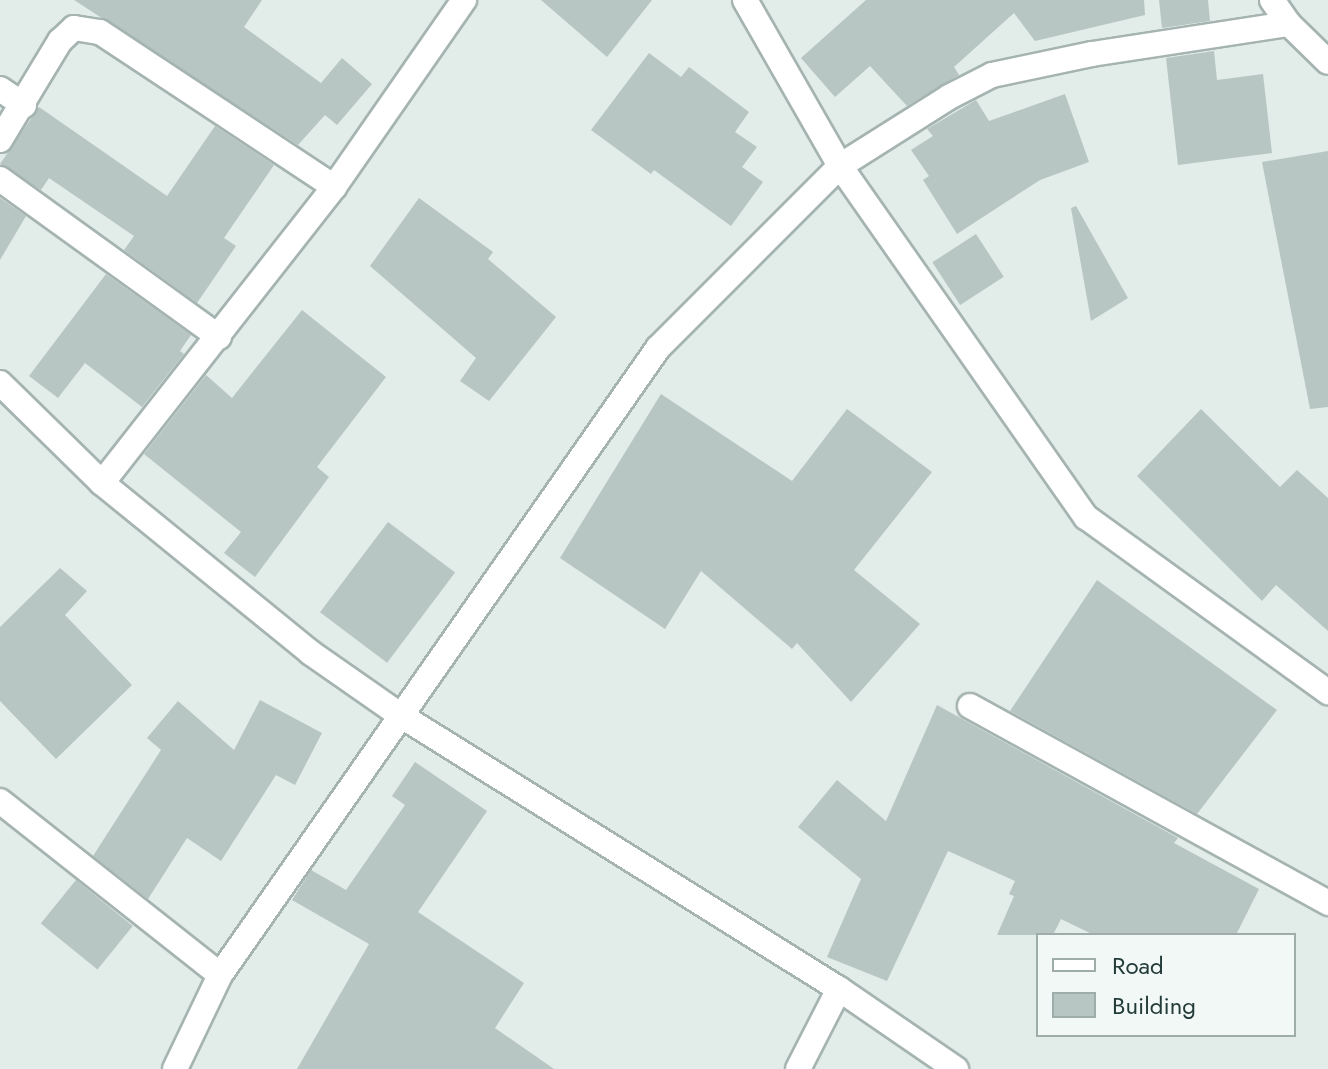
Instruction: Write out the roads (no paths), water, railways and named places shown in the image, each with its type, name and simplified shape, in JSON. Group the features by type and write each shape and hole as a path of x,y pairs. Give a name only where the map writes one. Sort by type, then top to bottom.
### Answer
{"street":[{"path":"102,483 334,187 464,0"},
{"path":"745,0 840,166 1086,517 1328,692"},
{"path":"1272,0 1289,24 1328,62"},
{"path":"175,1069 220,975 658,348 840,166 949,97 992,75 1092,54 1289,24"},
{"path":"0,140 60,41 74,28 100,32 334,187"},
{"path":"0,89 24,105"},
{"path":"0,179 219,337"},
{"path":"0,383 102,483 311,653 400,715 839,989 956,1069"},
{"path":"970,706 1328,903"},
{"path":"0,801 220,975"},
{"path":"798,1069 839,989"}]}
